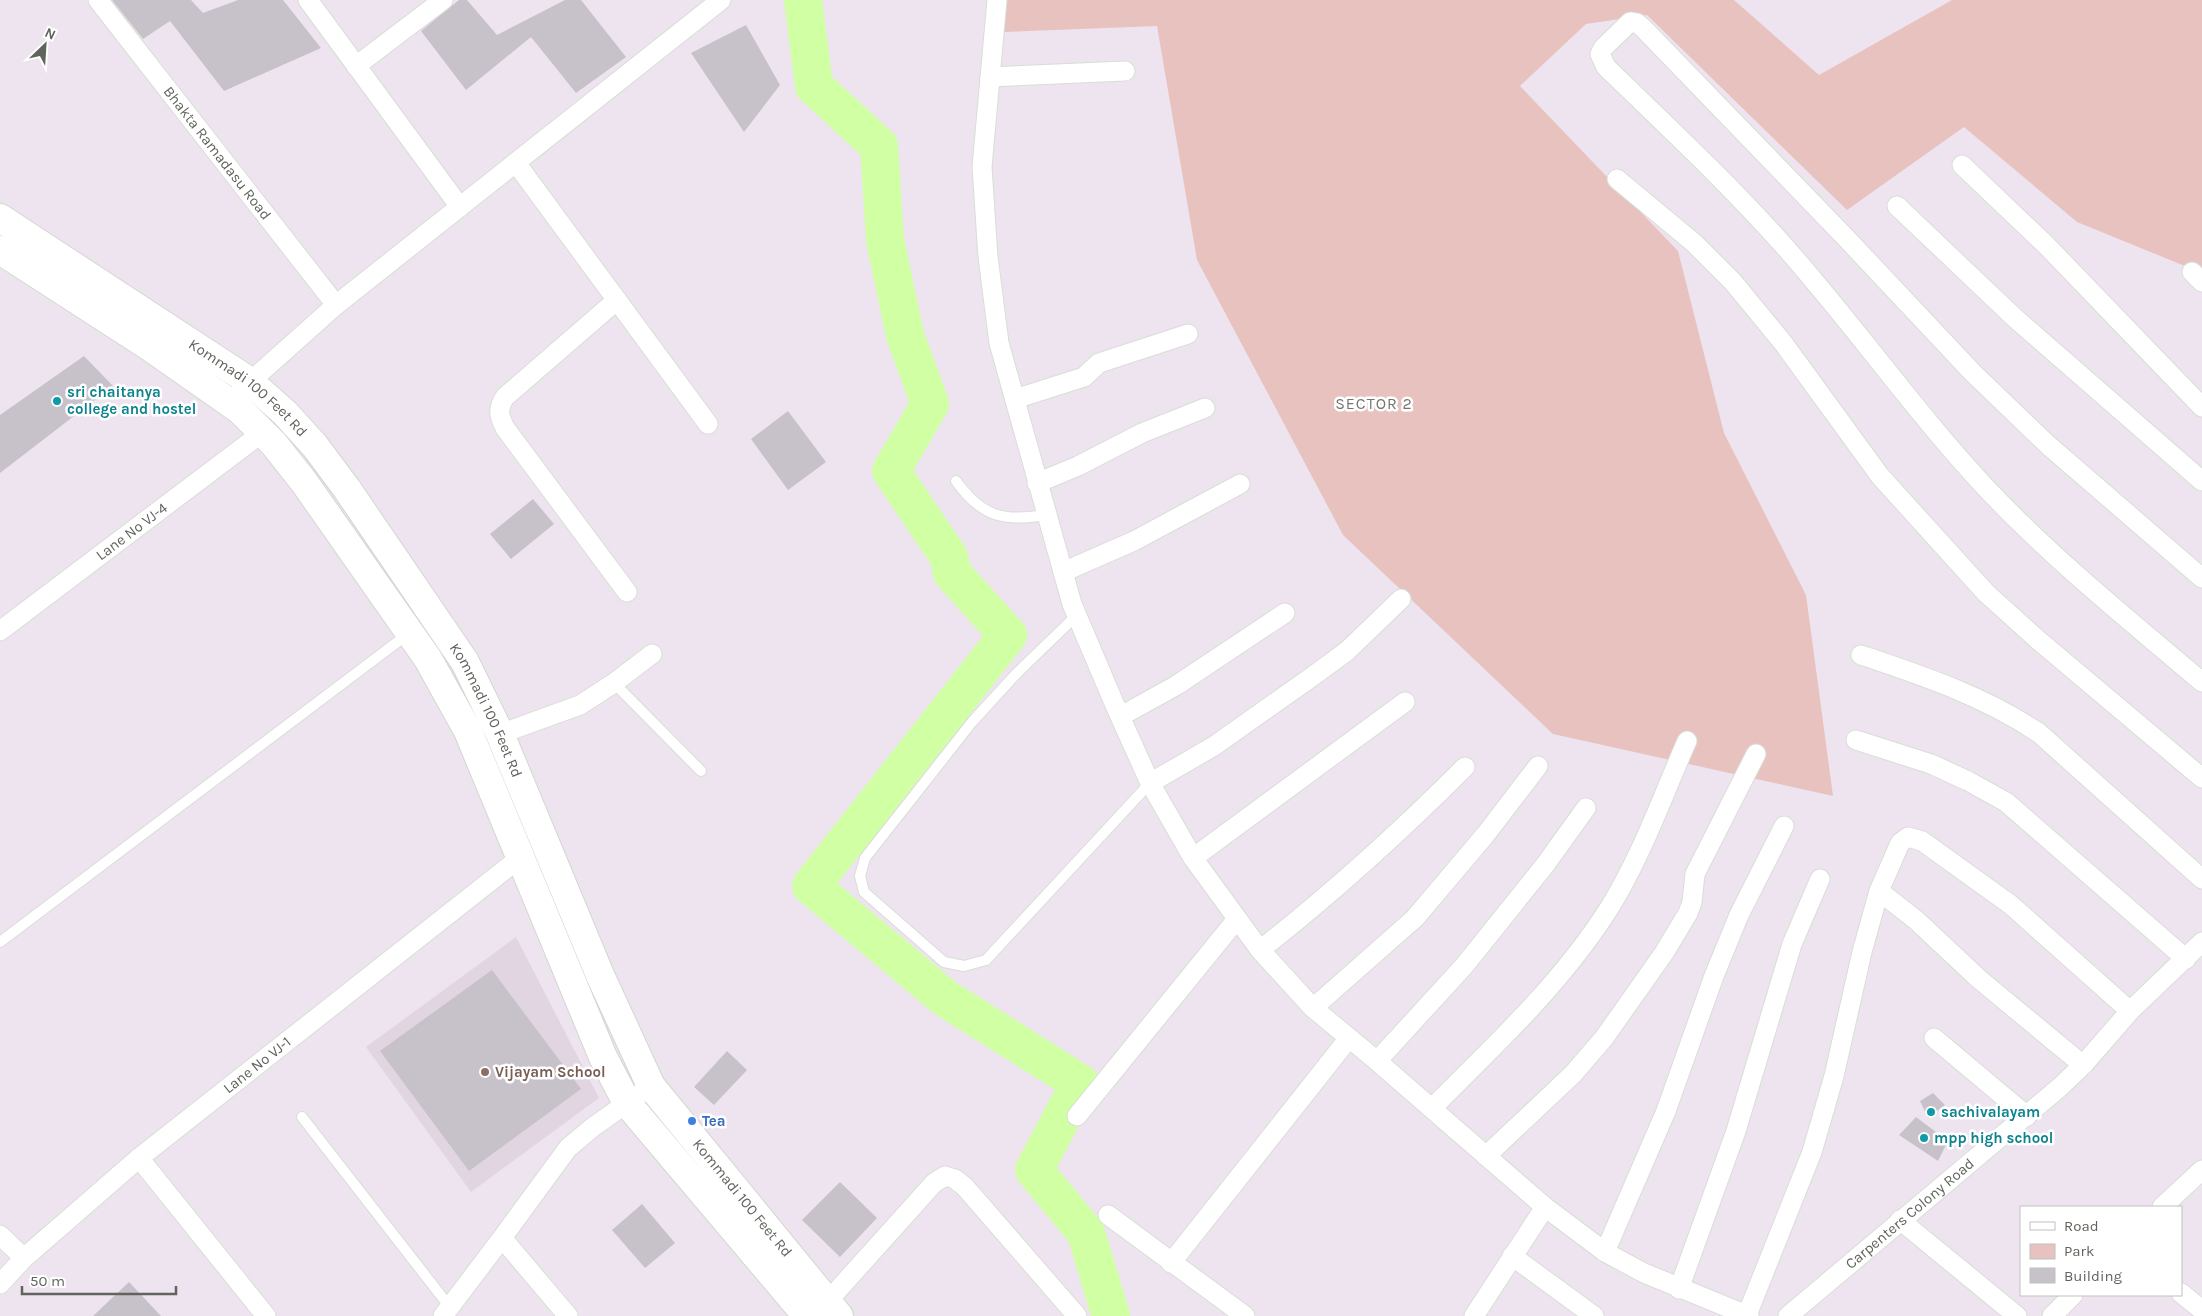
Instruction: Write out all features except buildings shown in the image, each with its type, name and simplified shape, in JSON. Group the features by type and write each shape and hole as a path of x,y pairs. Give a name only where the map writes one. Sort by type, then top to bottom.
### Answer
{"main road":[{"name":"Kommadi 100 Feet Rd","path":"0,218 249,381 285,413 315,446 347,489 460,654 500,734 600,975 651,1086 824,1311"},
{"name":"Kommadi 100 Feet Rd","path":"0,250 150,346 229,402 263,432 304,482 410,632 449,694 468,731 599,1049 627,1103 824,1311"}],"street":[{"name":"Bhakta Ramadasu Road","path":"98,0 336,305"},
{"path":"308,0 460,207"},
{"path":"356,66 443,0"},
{"path":"229,402 249,381 336,305 721,0"},
{"path":"997,0 982,167 988,257 999,343 1046,515 1076,615 1150,783 1193,858 1260,950 1313,1008 1432,1108 1545,1207 1605,1252 1679,1289 1748,1316 1812,1152 1834,1076 1862,952 1879,891 1900,843 1908,838 1922,841 2011,905 2130,1011"},
{"path":"2202,578 2048,445 1973,373 1847,239 1643,28 1637,23 1630,22 1603,48 1600,54 1606,67 1720,178 1785,248 1937,432 1988,490 2115,608 2202,682"},
{"path":"990,77 1125,71"},
{"path":"516,163 708,424"},
{"path":"1962,165 2053,253 2202,407"},
{"path":"1617,179 1694,243 1733,282 1784,344 1880,476 1986,593 2037,639 2202,778"},
{"path":"1897,206 2016,319 2202,481"},
{"path":"617,300 505,397 499,406 499,417 505,428 627,592"},
{"path":"1015,399 1084,377 1099,363 1188,334"},
{"path":"1037,483 1078,466 1142,433 1205,408"},
{"name":"Lane No VJ-4","path":"0,631 263,432"},
{"path":"1063,572 1134,540 1240,484"},
{"path":"1150,783 1222,740 1347,652 1401,599"},
{"path":"1121,716 1177,685 1285,613"},
{"path":"500,734 580,704 614,683 652,654"},
{"path":"1861,655 1951,686 2016,717 2039,733 2202,879"},
{"path":"1193,858 1405,702"},
{"path":"1856,740 1931,764 1968,781 2006,802 2186,959"},
{"path":"1432,1108 1535,1005 1609,910 1626,879 1687,741"},
{"path":"1486,1156 1573,1074 1604,1038 1664,953 1688,913 1692,902 1695,874 1756,754"},
{"path":"1260,950 1322,902 1369,861 1465,766"},
{"path":"1313,1008 1415,918 1486,834 1538,766"},
{"path":"1377,1061 1464,966 1544,865 1586,808"},
{"path":"1605,1252 1666,1111 1714,976 1739,915 1784,826"},
{"name":"Lane No VJ-1","path":"0,1284 24,1258 139,1158 521,857"},
{"path":"1679,1289 1736,1130 1792,944 1820,879"},
{"path":"1879,891 1916,920 1979,979 2083,1065"},
{"path":"1077,1116 1238,919"},
{"name":"Carpenters Colony Road","path":"1788,1316 1900,1220 2027,1116 2083,1065 2130,1011 2202,942"},
{"path":"1171,1263 1349,1038"},
{"path":"1934,1038 2027,1116"},
{"path":"446,1311 568,1148 593,1126 651,1086"},
{"path":"139,1158 266,1316"},
{"path":"2163,1206 2202,1170"},
{"path":"824,1311 934,1183 945,1176 955,1179 964,1186 1077,1316"},
{"path":"1474,1316 1545,1207"},
{"path":"1108,1214 1171,1263 1245,1316"},
{"path":"1900,1220 2016,1316"},
{"path":"0,1235 24,1258"},
{"path":"502,1238 568,1316"},
{"path":"1512,1256 1594,1316"},
{"path":"2182,1294 2202,1310"},
{"path":"2052,1316 2072,1296"}],"lane":[{"path":"956,481 969,500 995,516 1022,519 1046,515"},
{"path":"1076,615 1016,674 972,722 865,858 860,876 864,892 944,962 964,966 986,960 1150,783"},
{"path":"0,942 410,632"},
{"path":"614,683 701,771"},
{"path":"302,1117 446,1311"}],"shaded area":[{"name":"Vijayam School","path":"516,937 599,1098 471,1192 366,1047"}],"green space":[{"path":"1005,0 1734,0 1819,75 1952,0 2202,0 2202,273 2077,222 1964,127 1847,210 1647,15 1586,24 1520,86 1678,251 1724,433 1806,595 1833,796 1553,734 1343,535 1197,260 1157,26 1004,32"}],"waterway":[{"path":"803,0 814,86 879,146 885,240 905,335 930,404 891,471 949,557 952,573 1008,635 811,886 945,998 1080,1083 1034,1170 1086,1233 1111,1316"}],"place":[{"name":"sri chaitanya college and hostel","path":"57,401"},
{"name":"Vijayam School","path":"485,1072"},
{"name":"sachivalayam","path":"1931,1112"},
{"name":"Tea","path":"692,1121"},
{"name":"mpp high school","path":"1924,1138"}],"district":[{"name":"SECTOR 2","path":"1374,403"}]}
